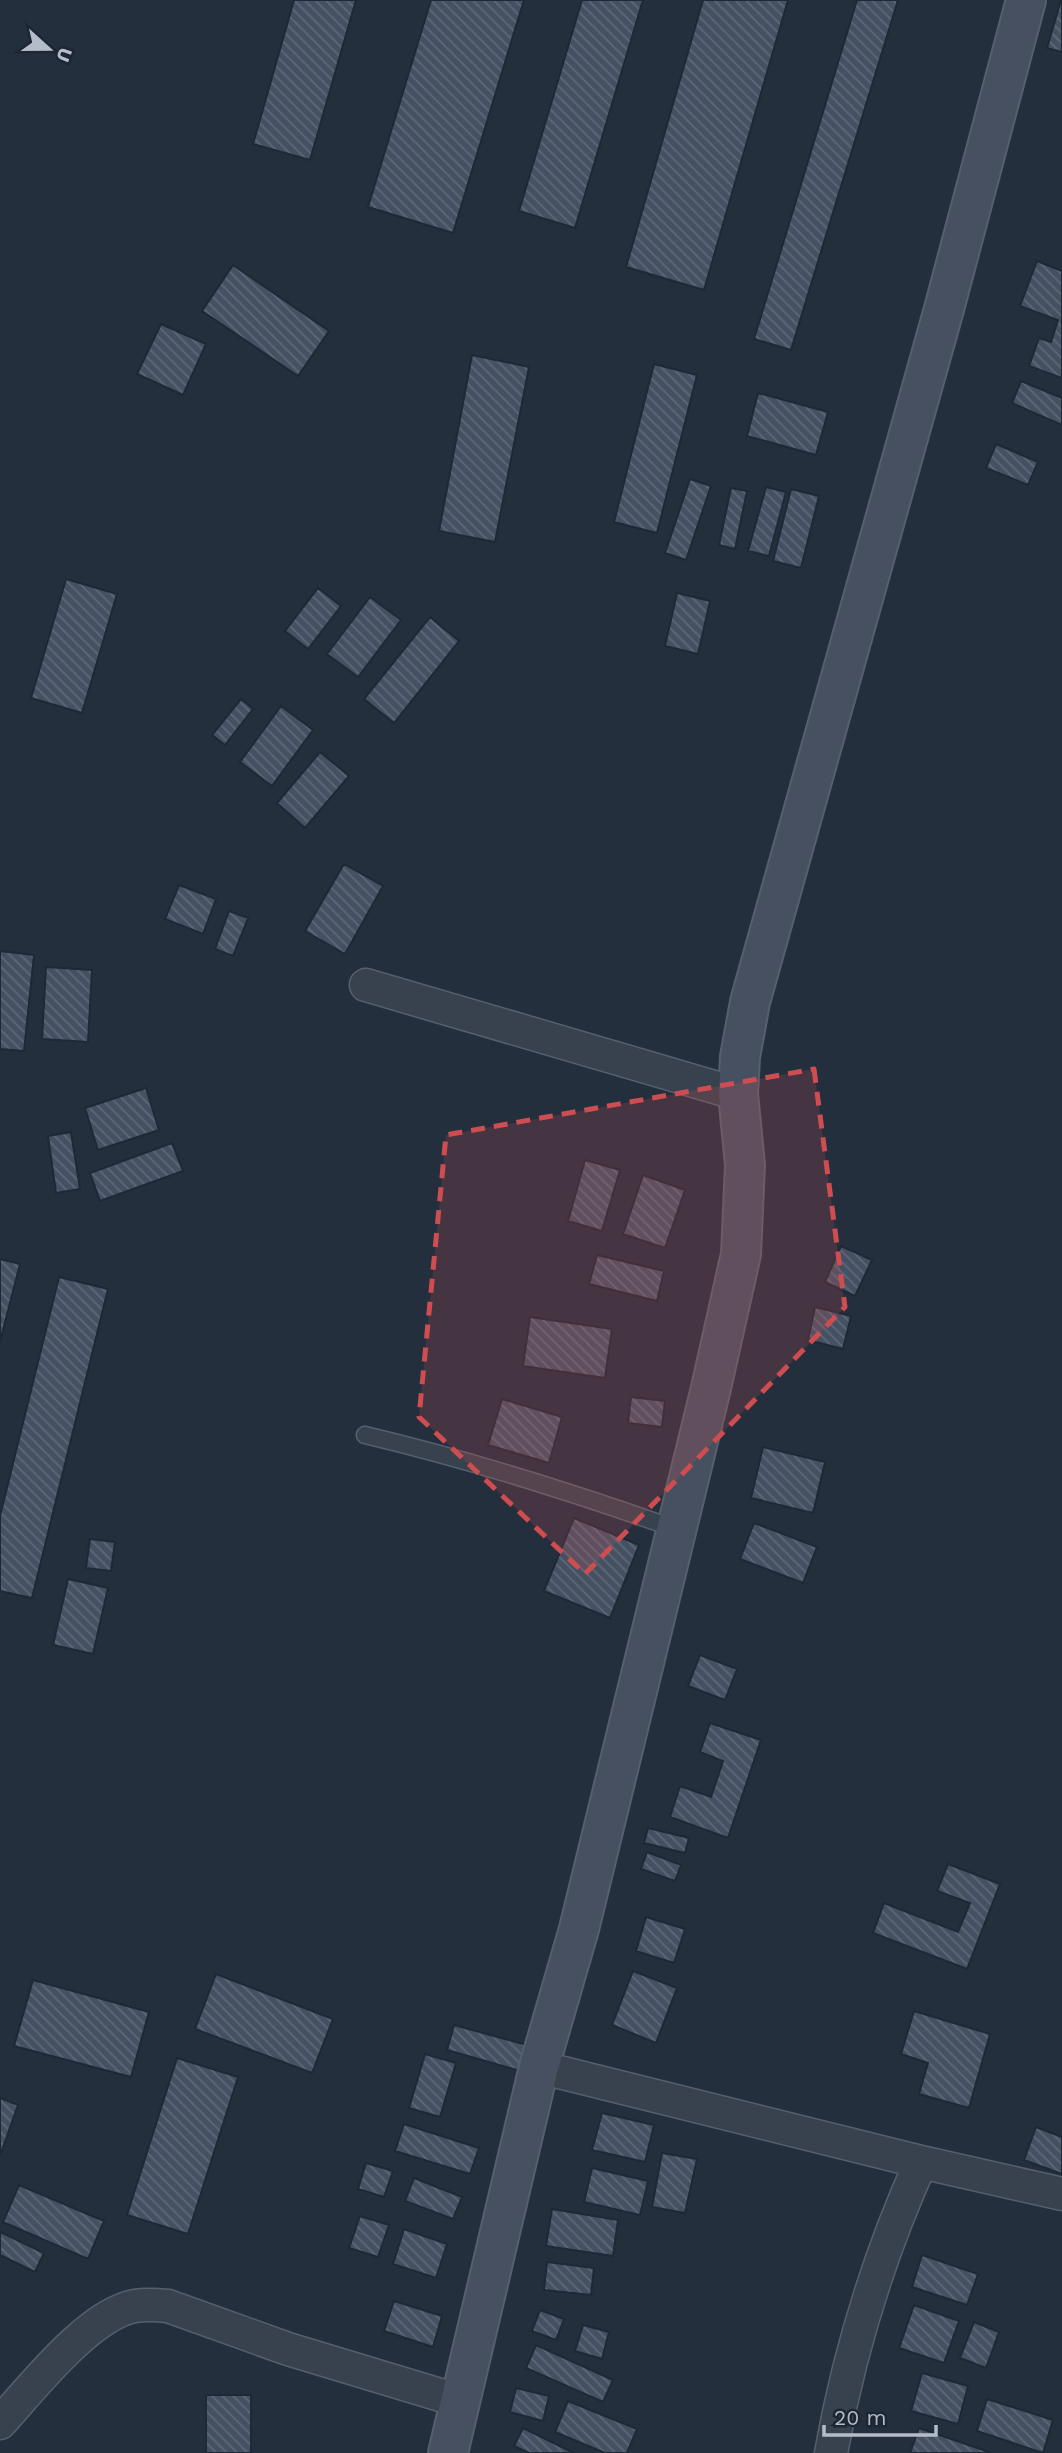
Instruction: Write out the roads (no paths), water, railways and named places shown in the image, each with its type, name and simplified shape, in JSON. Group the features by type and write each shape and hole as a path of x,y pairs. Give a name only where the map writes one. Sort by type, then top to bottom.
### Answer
{"street":[{"path":"448,2453 539,2067 579,1929 741,1254 745,1165 738,1094 740,1057 750,1002 944,309 1026,0"},
{"path":"366,985 738,1094"},
{"path":"539,2067 921,2162 1062,2194"},
{"path":"831,2453 839,2406 863,2318 901,2207 921,2162"},
{"path":"0,2423 64,2353 94,2328 114,2314 133,2306 153,2305 167,2306 288,2349 460,2401"}],"lane":[{"path":"365,1435 554,1486 676,1529"}]}
